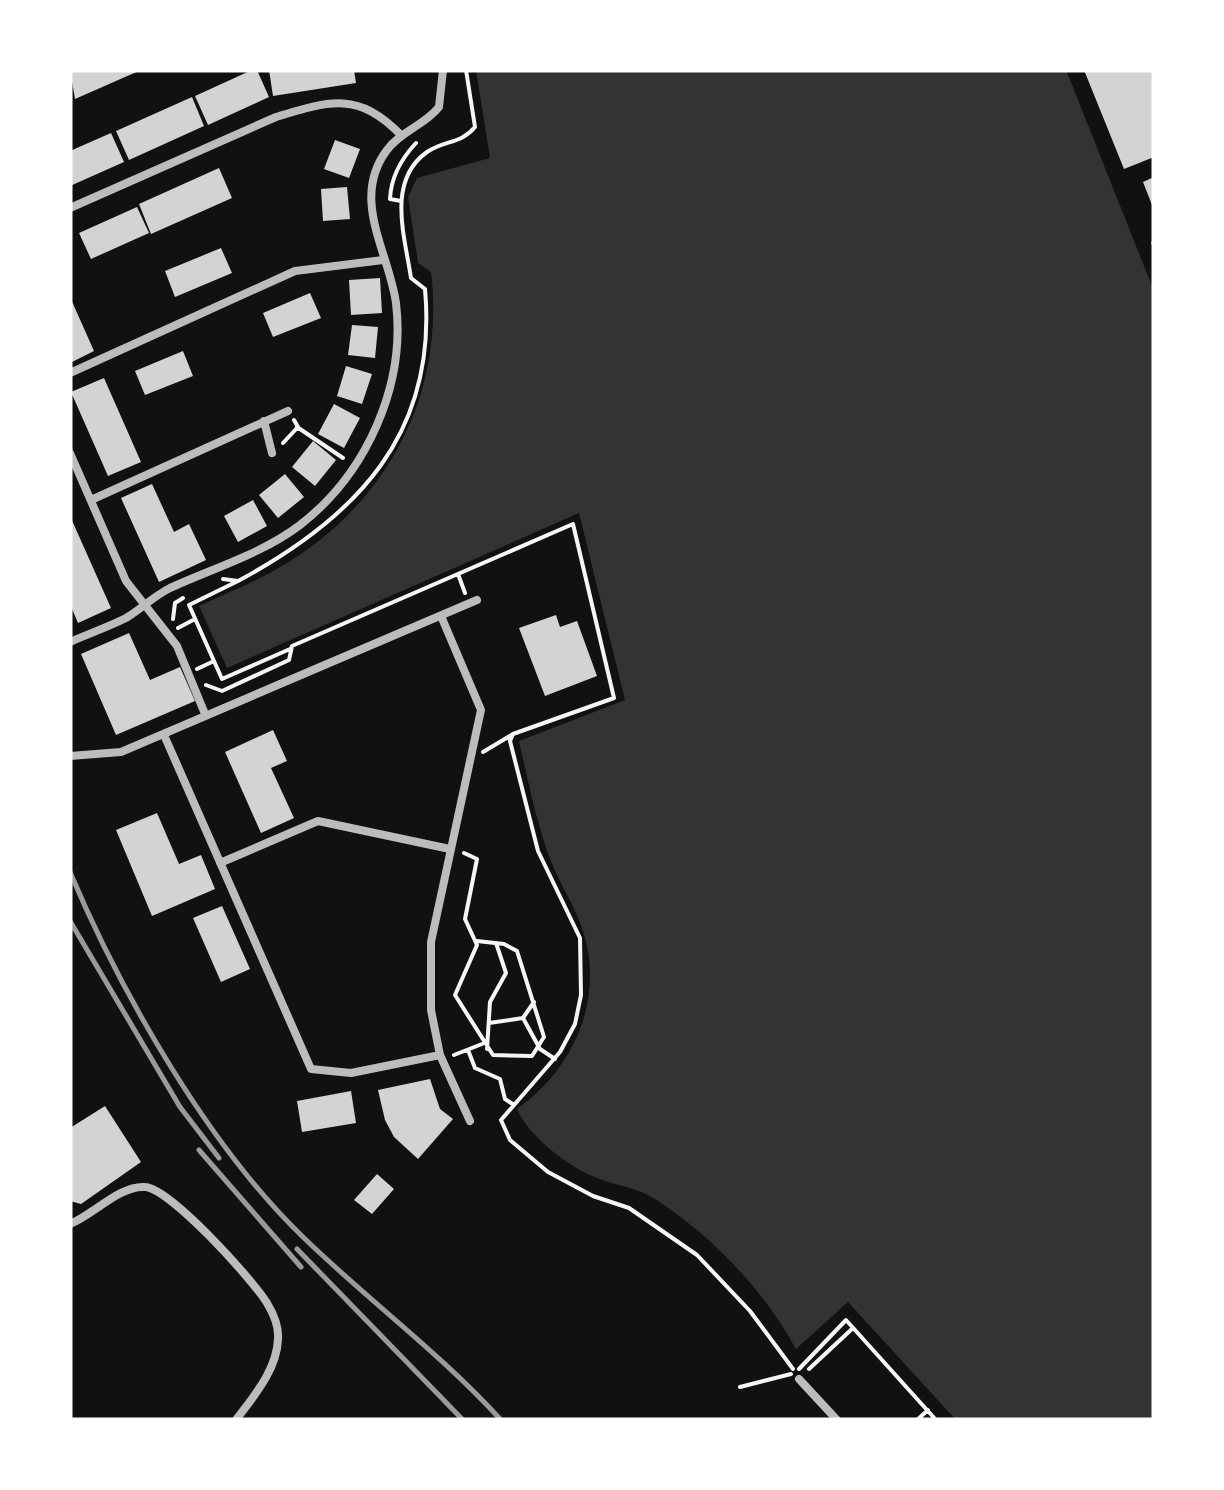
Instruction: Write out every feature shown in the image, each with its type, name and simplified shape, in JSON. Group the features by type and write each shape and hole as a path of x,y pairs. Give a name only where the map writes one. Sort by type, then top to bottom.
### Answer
{"street":[{"path":"70,642 130,616 143,604 301,524 354,464 384,415 396,353 396,304 373,219 374,171 401,135 439,107 444,86 442,70"},
{"path":"70,208 276,117 300,111 360,103 374,110 401,135"},
{"path":"70,373 296,271 383,260"},
{"path":"91,500 288,410"},
{"path":"264,421 274,451"},
{"path":"70,452 73,470 91,500 126,581 160,621 193,671 205,714"},
{"path":"70,756 111,755 164,735 205,714 477,600"},
{"path":"442,616 480,706 430,960 432,1010 440,1055 470,1120"},
{"path":"164,735 310,1069 351,1073 440,1055"},
{"path":"220,863 318,821 450,850"},
{"path":"70,1224 130,1190 148,1186 172,1200 267,1302 277,1326 274,1360 236,1420"},
{"path":"797,1376 837,1420"}],"path":[{"path":"220,690 222,679 190,604 238,581 320,532 374,479 400,433 420,374 428,320 425,289 411,278 401,201 406,178 425,154 464,140 476,127 466,70"},
{"path":"401,201 390,198 400,162 417,142 425,154"},
{"path":"406,371 420,374"},
{"path":"288,410 297,427 354,464"},
{"path":"274,451 297,427"},
{"path":"367,474 374,479"},
{"path":"222,679 574,524 614,698 513,734 471,758"},
{"path":"458,574 464,586"},
{"path":"212,584 225,578 238,581"},
{"path":"182,638 173,618 175,604 186,596"},
{"path":"178,628 195,620"},
{"path":"193,659 193,671 206,685 220,690 290,660 292,648"},
{"path":"193,671 214,662"},
{"path":"513,734 510,741 538,851 580,938 581,995 574,1024 555,1059 501,1120 510,1140 548,1172 592,1196 629,1208 697,1255 750,1311 797,1376"},
{"path":"450,850 477,859 466,917 477,941 454,994 485,1046 502,1058 530,1056 540,1049 544,1037 517,952 496,943 477,941"},
{"path":"485,1046 490,1002 506,973 496,943"},
{"path":"489,1024 522,1018 534,1002"},
{"path":"522,1018 540,1049 555,1059"},
{"path":"451,1056 485,1046"},
{"path":"468,1050 473,1066 500,1080 505,1099 514,1106"},
{"path":"797,1376 846,1320 936,1420"},
{"path":"740,1386 797,1376 852,1328"},
{"path":"918,1420 928,1410"}],"shaded area":[{"path":"476,70 1066,70 1154,291 1154,1420 956,1420 848,1302 796,1349 752,1285 696,1229 648,1195 575,1167 551,1150 522,1119 517,1109 555,1074 569,1052 587,1005 590,980 582,928 545,845 519,741 625,700 579,513 227,668 199,606 275,570 314,545 347,515 376,482 400,445 417,406 428,363 433,318 431,272 418,263 408,197 417,178 490,158"}],"building":[{"path":"70,70 141,70 75,99"},
{"path":"257,70 269,97 208,125 195,96"},
{"path":"269,70 354,70 356,83 273,96"},
{"path":"1084,70 1154,70 1154,157 1124,169"},
{"path":"192,97 204,126 129,160 116,131"},
{"path":"111,133 124,162 70,186 70,151"},
{"path":"335,140 360,149 349,178 324,169"},
{"path":"219,168 232,198 151,234 139,204"},
{"path":"1154,177 1154,210 1143,182"},
{"path":"347,187 350,219 323,221 321,189"},
{"path":"137,207 149,233 91,259 79,233"},
{"path":"221,248 232,273 175,297 165,271"},
{"path":"380,278 382,313 351,315 349,280"},
{"path":"310,293 321,318 273,337 263,313"},
{"path":"70,297 94,351 70,363"},
{"path":"352,325 378,327 375,358 348,355"},
{"path":"183,351 193,376 145,395 135,371"},
{"path":"346,366 372,374 362,404 337,396"},
{"path":"104,378 141,462 108,476 71,392"},
{"path":"334,404 360,418 344,448 318,434"},
{"path":"313,441 336,460 315,486 292,467"},
{"path":"285,474 304,497 278,518 259,495"},
{"path":"152,484 174,532 189,524 206,560 159,582 121,498"},
{"path":"253,500 267,526 238,542 224,516"},
{"path":"70,516 111,608 78,623 70,604"},
{"path":"556,615 560,627 577,621 597,676 545,696 519,628"},
{"path":"129,633 150,680 180,667 195,701 116,735 81,654"},
{"path":"273,730 287,761 271,768 294,818 261,833 225,752"},
{"path":"157,813 179,864 201,855 215,889 152,916 116,830"},
{"path":"222,906 250,969 221,982 193,918"},
{"path":"430,1079 440,1109 453,1119 418,1159 394,1137 385,1120 378,1090"},
{"path":"351,1091 356,1123 302,1132 297,1101"},
{"path":"105,1106 141,1162 81,1204 70,1201 70,1128"},
{"path":"377,1174 394,1189 372,1214 354,1200"}],"railway":[{"path":"70,872 141,1017 235,1159 304,1238 454,1372 501,1420"},
{"path":"70,921 180,1107 219,1158"},
{"path":"199,1150 301,1267"},
{"path":"297,1249 463,1420"}]}
